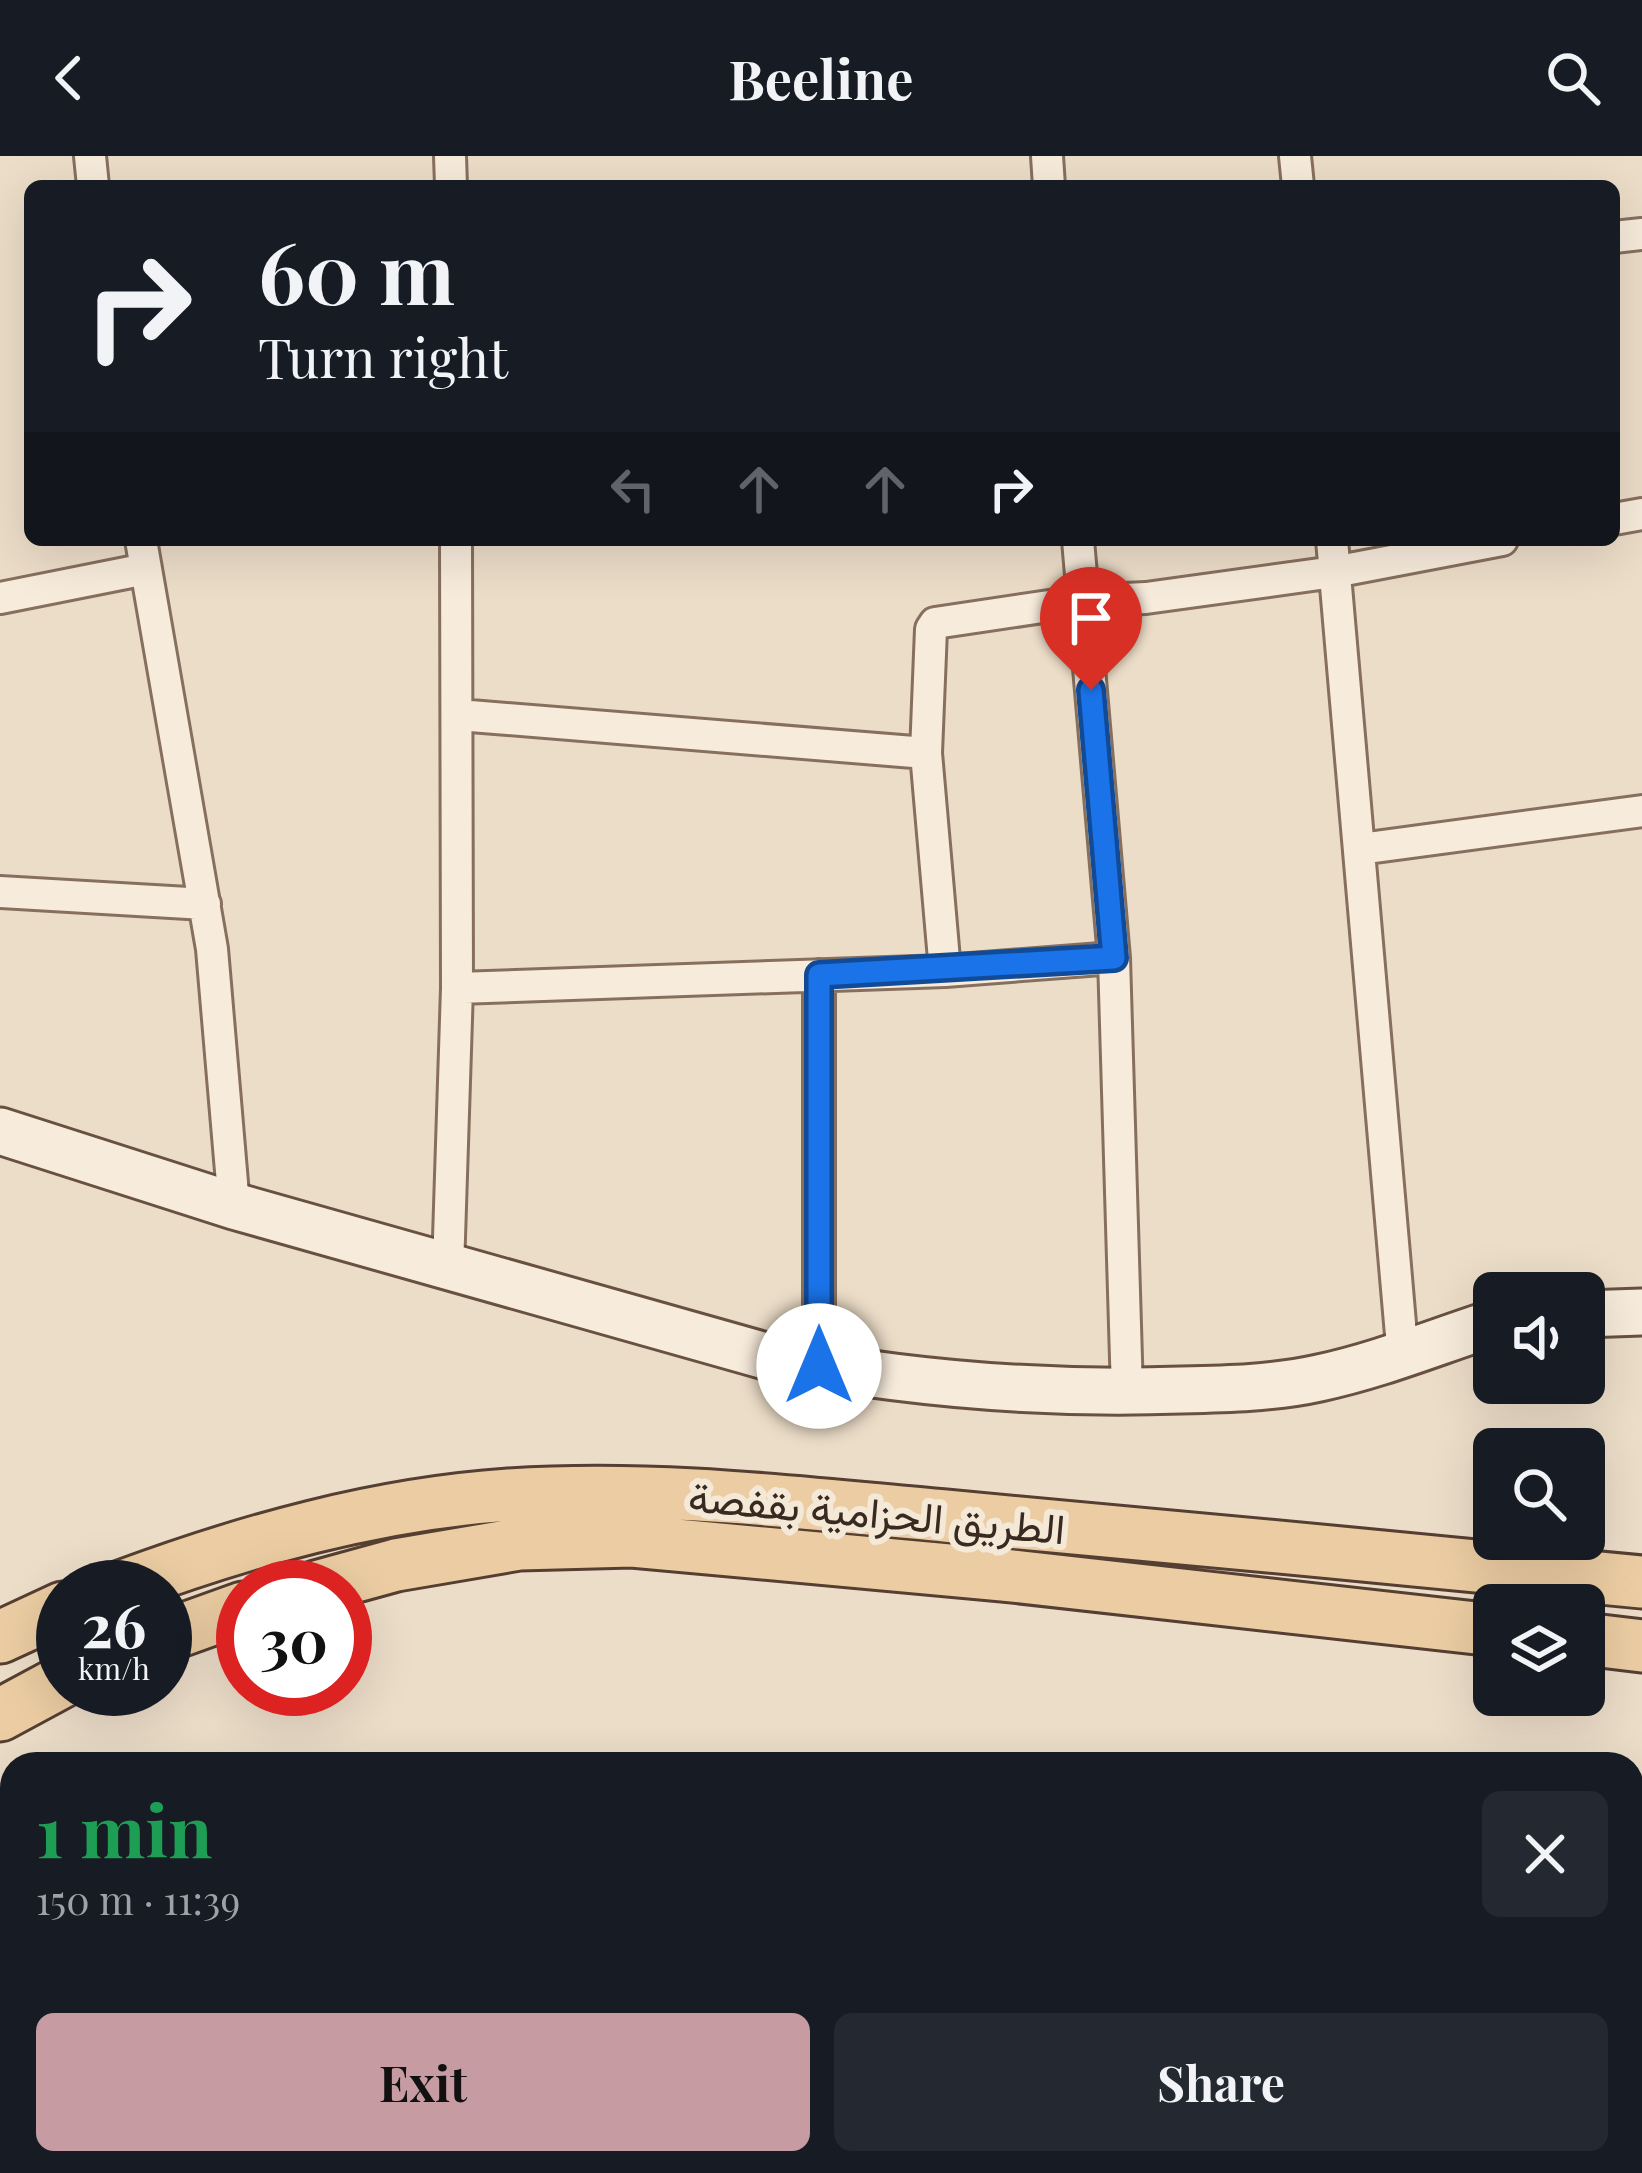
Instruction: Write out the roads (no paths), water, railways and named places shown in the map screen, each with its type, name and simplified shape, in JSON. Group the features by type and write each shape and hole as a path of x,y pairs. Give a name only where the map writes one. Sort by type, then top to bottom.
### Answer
{"main road":[{"name":"الطريق الحزامية بقفصة","path":"192,1564 290,1532 394,1511 507,1495 627,1491 1014,1522 1642,1582"},
{"name":"الطريق الحزامية بقفصة","path":"372,1572 518,1544 632,1541 1003,1575 1473,1628"},
{"path":"0,1637 36,1620"},
{"path":"1605,1642 1642,1646"},
{"path":"0,1714 36,1695"}],"street":[{"path":"448,1269 457,988 456,546"},
{"path":"1078,546 1114,958 1127,1392"},
{"path":"1332,546 1403,1358"},
{"path":"945,970 926,753 935,623 1334,572 1470,546"},
{"path":"0,598 143,554 205,904 234,1206"},
{"path":"458,715 926,753"},
{"path":"1360,849 1642,811"},
{"path":"0,892 205,904"},
{"path":"457,988 945,970 1114,958"},
{"path":"819,975 819,1366"},
{"path":"0,1131 448,1269 819,1366 1061,1393 1236,1389 1314,1379 1403,1358 1473,1331"},
{"path":"1605,1313 1642,1312"}]}
